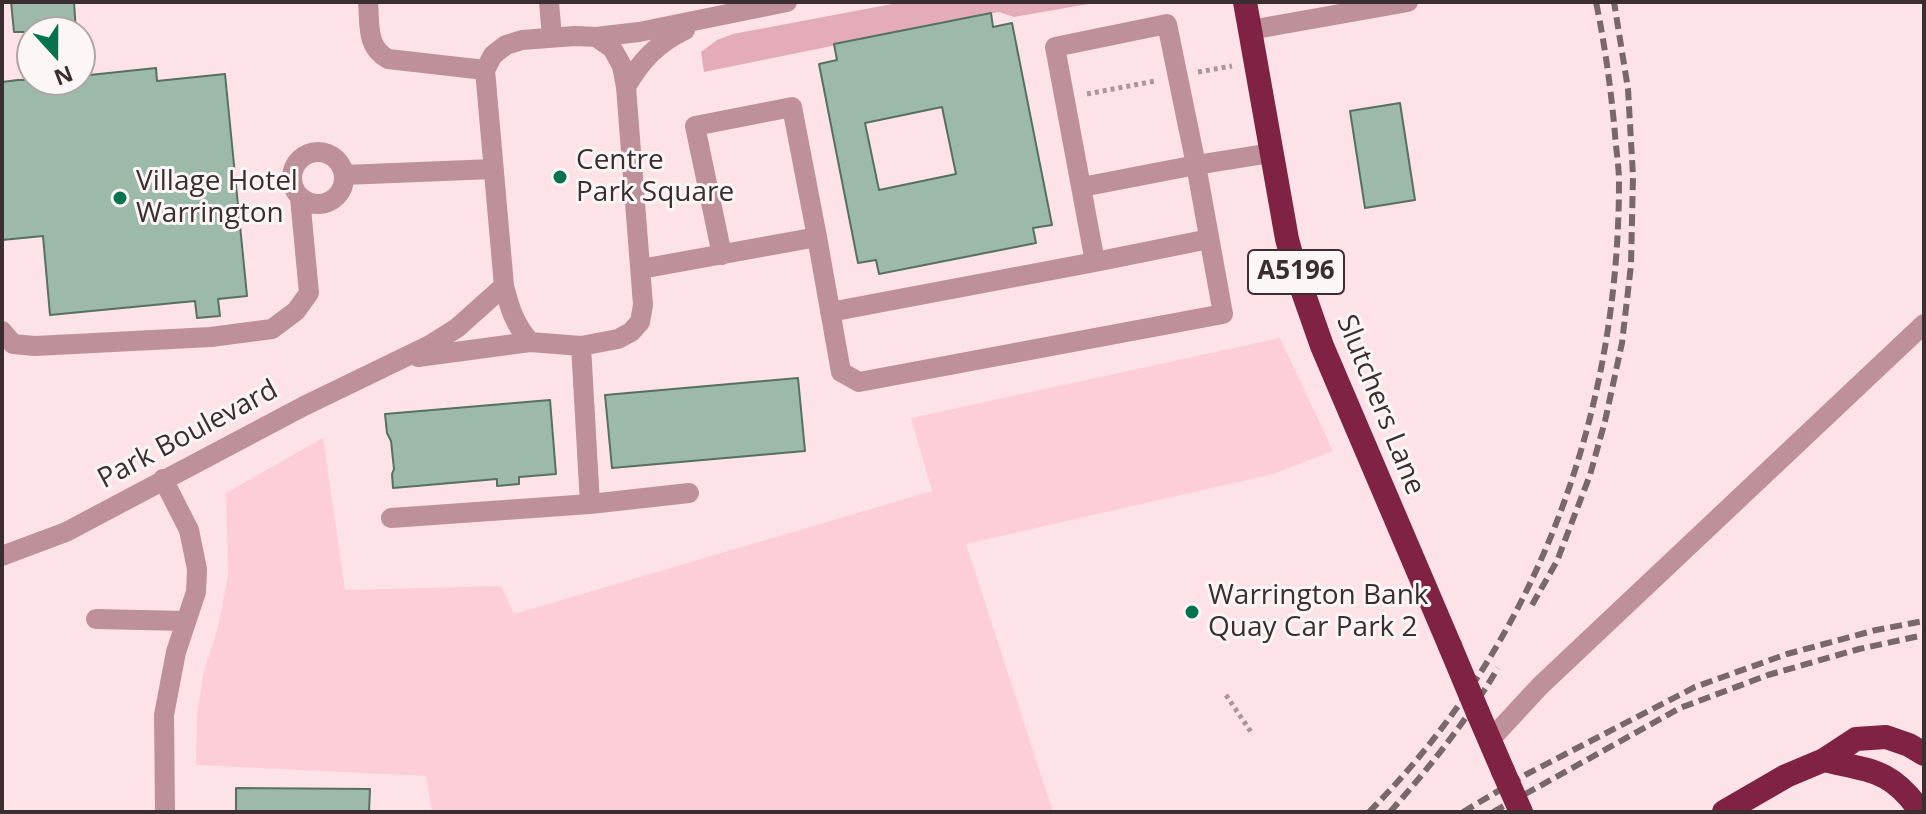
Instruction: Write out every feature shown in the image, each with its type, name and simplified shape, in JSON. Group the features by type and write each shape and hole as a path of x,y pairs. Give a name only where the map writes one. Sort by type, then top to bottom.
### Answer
{"highway":[{"name":"Slutchers Lane","path":"1245,2 1287,239 1308,308 1370,461 1521,812"},
{"path":"1724,812 1786,776 1824,760 1856,739 1886,737 1924,754"},
{"path":"1824,760 1879,773 1910,796 1921,812"}],"street":[{"path":"368,2 372,43 378,53 388,59 485,70"},
{"path":"549,2 552,37"},
{"path":"596,37 612,48 622,66 626,87 641,269 643,305 640,322 631,332 618,339 581,346 530,342 517,326 504,286 485,70 493,55 506,45 522,40 639,32 787,2"},
{"path":"1250,30 1408,2"},
{"path":"626,87 651,51 670,37 710,18"},
{"path":"722,255 695,126 792,107 841,372 859,382 1223,314 1167,24 1055,47 1095,262"},
{"path":"2,331 13,344 35,346 211,337 272,329 296,311 309,293 300,198 292,182 292,174 295,166 307,155 323,152 331,155 342,167 344,175 340,193 326,204 317,205 300,198"},
{"path":"1082,187 1271,153"},
{"path":"344,175 493,169"},
{"path":"641,269 817,237"},
{"path":"830,312 1209,239"},
{"name":"Park Boulevard","path":"2,556 66,532 304,406 430,345 457,328 504,286"},
{"path":"1490,740 1540,686 1924,324"},
{"name":"Park Boulevard","path":"398,360 530,342"},
{"path":"581,346 590,504"},
{"path":"163,479 189,530 197,569 196,592 176,652 164,715 165,812"},
{"path":"391,518 590,504 689,493"},
{"path":"96,619 186,621"}],"path":[{"path":"1196,72 1226,67"},
{"path":"1082,95 1160,80"},
{"path":"1226,695 1253,735"}],"shaded area":[{"path":"903,2 1100,2 1014,17 999,12 704,72 701,52 717,40 733,34"},
{"path":"1280,338 1333,451 1273,474 966,544 1053,812 432,812 426,776 196,765 197,715 203,675 218,627 228,575 226,493 323,438 345,590 501,586 514,614 932,491 911,418"}],"building":[{"path":"11,2 74,2 75,16 16,16 14,32"},
{"path":"991,13 993,27 1012,23 1052,225 1033,228 1036,243 879,274 876,260 858,263 819,64 837,60 834,44","holes":["942,107 956,174 879,190 865,123"]},
{"name":"Village Hotel Warrington","path":"156,68 157,81 225,74 247,296 218,299 220,316 197,318 195,301 50,315 43,236 2,240 2,82 16,80 16,96 96,96 96,74"},
{"path":"1400,103 1415,200 1365,208 1350,111"},
{"path":"798,378 805,451 612,468 605,395"},
{"path":"550,400 556,474 519,477 519,484 497,486 497,479 393,488 391,441 385,414"},
{"path":"236,788 370,789 369,812 236,812"}],"railway":[{"path":"1369,812 1428,746 1479,676 1521,601 1557,522 1584,440 1603,356 1615,270 1619,182 1610,84 1596,2"},
{"path":"1532,605 1557,561 1590,475 1622,343 1631,265 1633,176 1628,89 1614,2"},
{"path":"1463,812 1525,775 1695,687 1787,654 1876,630 1924,621"},
{"path":"1493,812 1680,708 1768,675 1859,649 1924,635"},
{"path":"1390,812 1447,743 1498,668"}],"place":[{"name":"Centre Park Square","path":"560,177"},
{"name":"Village Hotel Warrington","path":"120,198"},
{"name":"Warrington Bank Quay Car Park 2","path":"1192,612"}]}
